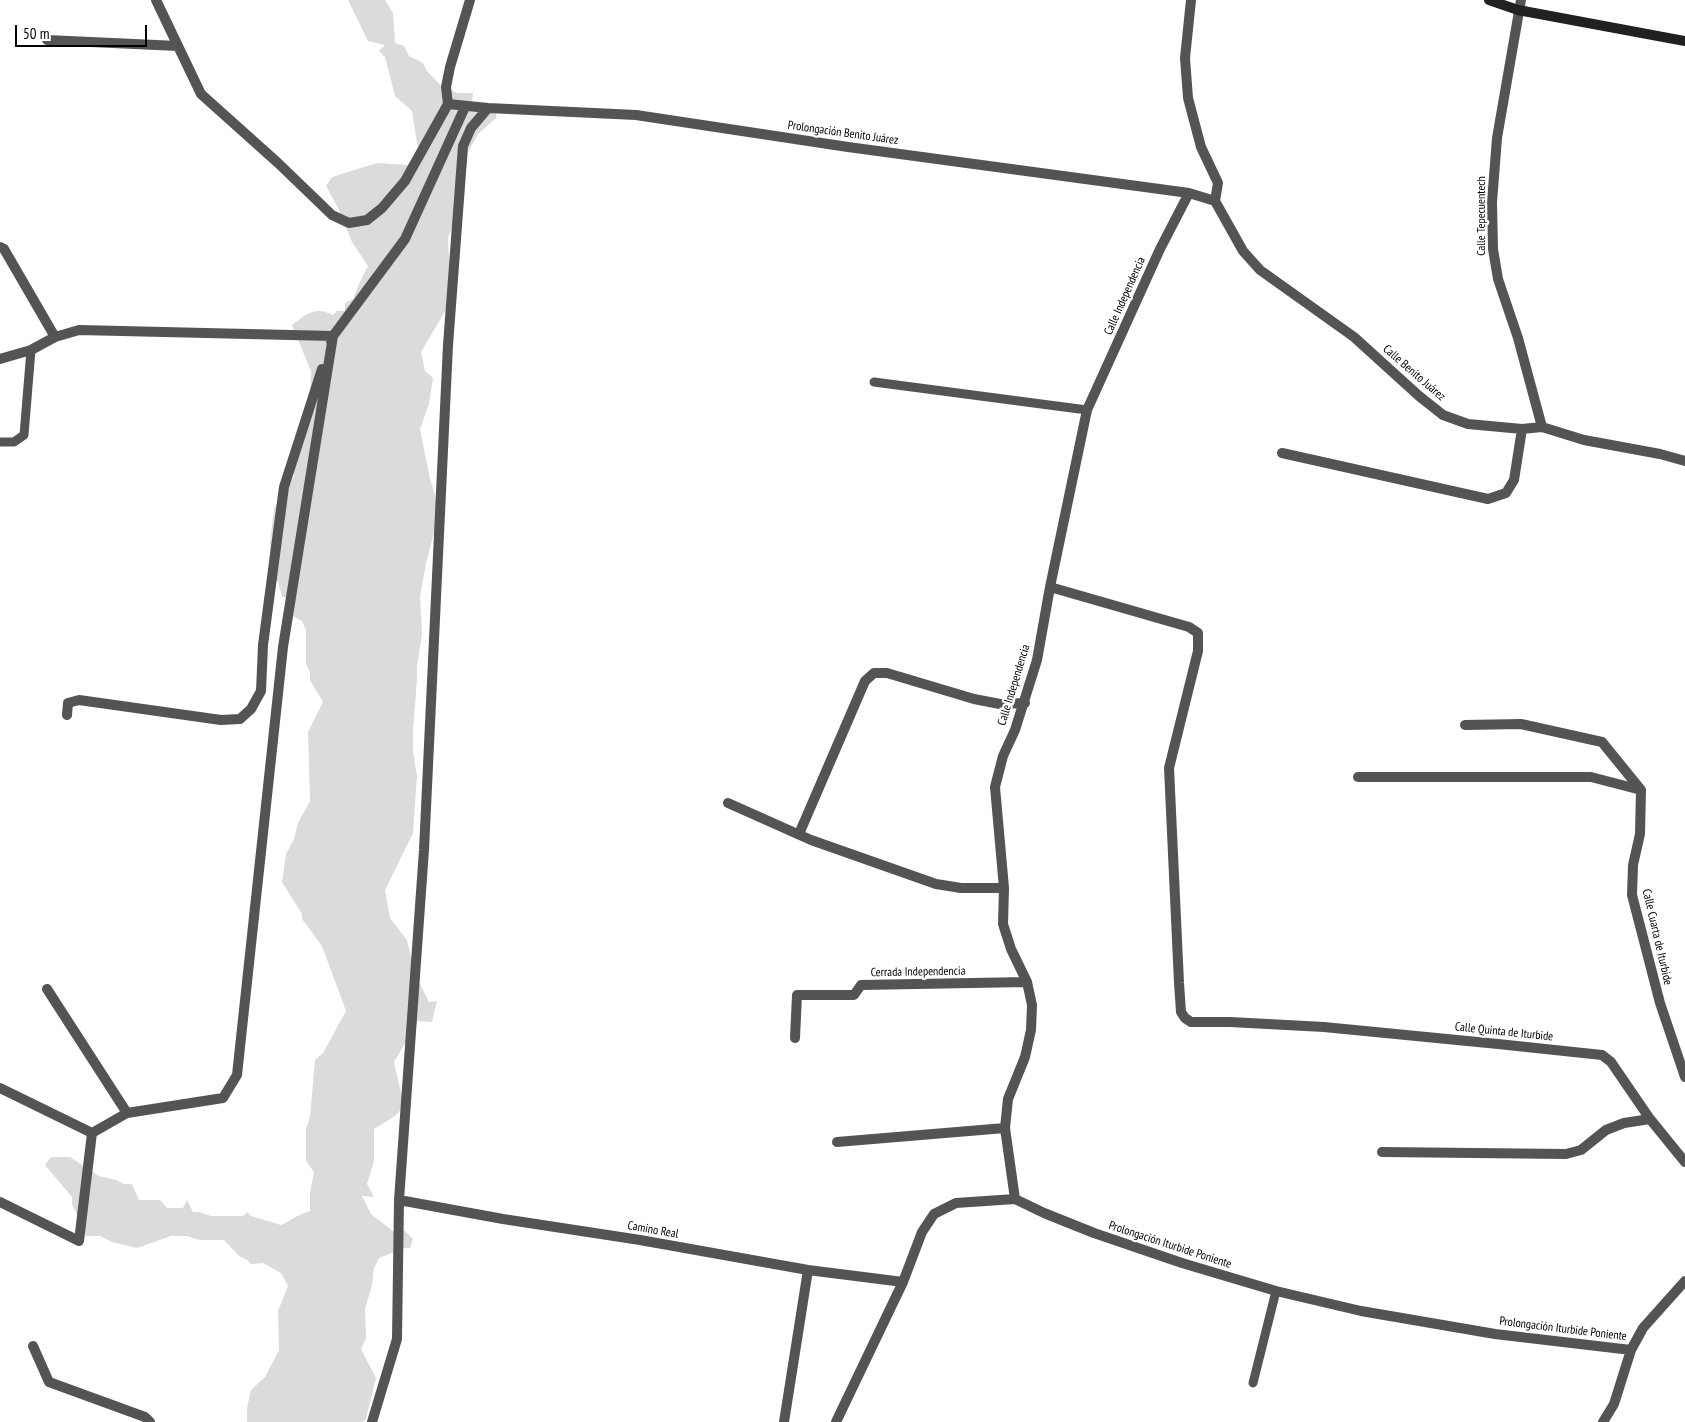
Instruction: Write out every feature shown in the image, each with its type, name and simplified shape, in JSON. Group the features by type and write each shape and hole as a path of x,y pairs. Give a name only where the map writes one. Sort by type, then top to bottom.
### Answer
{"main road":[{"path":"1489,0 1685,41"}],"street":[{"path":"156,0 200,94 278,163 332,216 349,223 367,220 382,208 405,181 448,104 446,87 450,67 470,0"},
{"path":"1191,0 1185,58 1188,98 1201,147 1218,183 1215,200"},
{"name":"Calle Tepecuentech","path":"1520,5 1496,138 1492,202 1493,249 1498,279 1518,338 1542,427"},
{"path":"47,40 178,46"},
{"name":"Prolongación Benito Juárez","path":"448,104 465,107 636,115 857,148 1189,193 1215,200"},
{"path":"67,715 68,703 79,700 221,720 240,719 251,709 261,691 263,645 284,487 333,336 405,239 465,107"},
{"path":"372,1422 397,1339 399,1200 424,850 448,344 463,146 471,128 488,108"},
{"name":"Calle Independencia","path":"1015,1199 1005,1128 1008,1099 1025,1057 1031,1030 1032,1005 1027,982 1011,949 1003,924 1004,888 995,787 1003,756 1015,730 1037,660 1050,587 1087,410 1160,249 1189,193"},
{"name":"Calle Benito Juárez","path":"1215,200 1243,251 1260,270 1354,337 1443,414 1468,424 1522,429 1542,427 1584,440 1660,454 1685,461"},
{"path":"0,247 4,249 55,337"},
{"path":"0,359 31,350 55,337 79,330 333,336"},
{"path":"92,1133 127,1113 223,1098 237,1075 283,647 333,336"},
{"path":"1282,453 1488,499 1506,493 1514,480 1522,429"},
{"name":"Calle Quinta de Iturbide","path":"1050,587 1189,627 1198,633 1198,651 1169,768 1179,983 1181,1012 1185,1018 1191,1022 1230,1022 1324,1028 1602,1055 1611,1062 1650,1119 1685,1162"},
{"path":"799,834 866,681 874,673 887,673 974,699 1000,704 1024,703"},
{"path":"1465,725 1521,724 1602,742 1641,790"},
{"path":"1358,777 1591,778 1641,790"},
{"name":"Calle Cuarta de Iturbide","path":"1641,790 1640,834 1633,865 1632,896 1660,1003 1685,1077"},
{"path":"728,803 799,834 936,884 961,888 1004,888"},
{"name":"Cerrada Independencia","path":"795,1038 797,995 854,995 861,985 1027,982"},
{"path":"47,988 127,1113"},
{"path":"0,1088 92,1133"},
{"path":"1382,1152 1566,1154 1581,1150 1606,1130 1650,1119"},
{"path":"837,1142 1005,1128"},
{"path":"0,1202 79,1242 92,1133"},
{"name":"Prolongación Iturbide Poniente","path":"836,1422 903,1282 922,1232 934,1214 956,1203 1015,1199 1044,1213 1103,1236 1182,1263 1276,1291 1361,1311 1485,1332 1631,1350"},
{"name":"Camino Real","path":"399,1200 808,1270 903,1282"},
{"path":"784,1422 808,1270"},
{"path":"1603,1422 1614,1404 1631,1350 1643,1328 1685,1281"},
{"path":"33,1346 49,1382 146,1417 150,1422"}],"lane":[{"path":"0,442 14,442 24,435 31,350"},
{"path":"874,382 1087,410"},
{"path":"1253,1382 1276,1291"}],"shaded area":[{"path":"348,0 385,0 393,13 395,43 404,46 409,56 423,63 427,71 444,89 457,93 473,93 472,104 496,111 496,118 478,134 468,152 462,206 448,237 451,301 421,352 425,371 433,378 429,404 420,429 430,479 437,502 437,521 426,563 420,597 422,634 417,666 413,731 413,751 417,776 413,833 385,890 390,918 407,940 415,974 429,1002 437,1001 432,1022 418,1021 394,1062 404,1106 395,1116 374,1129 374,1161 367,1184 374,1197 362,1196 371,1214 394,1232 405,1231 413,1239 410,1248 405,1248 379,1258 374,1268 372,1285 365,1309 366,1338 361,1349 376,1378 366,1419 362,1422 247,1422 247,1408 251,1390 265,1377 279,1350 278,1311 288,1286 281,1273 263,1263 251,1264 239,1256 224,1240 199,1240 187,1236 171,1236 137,1248 112,1242 100,1236 86,1236 72,1204 72,1197 45,1165 51,1157 70,1157 99,1176 124,1184 132,1184 139,1200 160,1200 167,1208 183,1208 187,1200 193,1212 211,1216 243,1216 247,1212 251,1216 281,1225 310,1211 310,1193 314,1172 306,1161 306,1129 310,1117 315,1060 323,1053 346,1011 322,946 302,919 302,914 282,882 286,854 294,839 298,823 310,801 308,732 323,702 310,680 310,672 306,664 306,630 302,621 291,615 286,597 282,597 278,581 271,581 270,543 274,509 294,477 294,466 310,407 311,371 292,325 311,312 321,311 333,315 337,311 345,311 345,303 353,299 368,266 352,242 338,208 326,186 332,177 377,163 408,165 419,155 412,111 395,96 385,57 379,51 385,45 368,41"}]}
